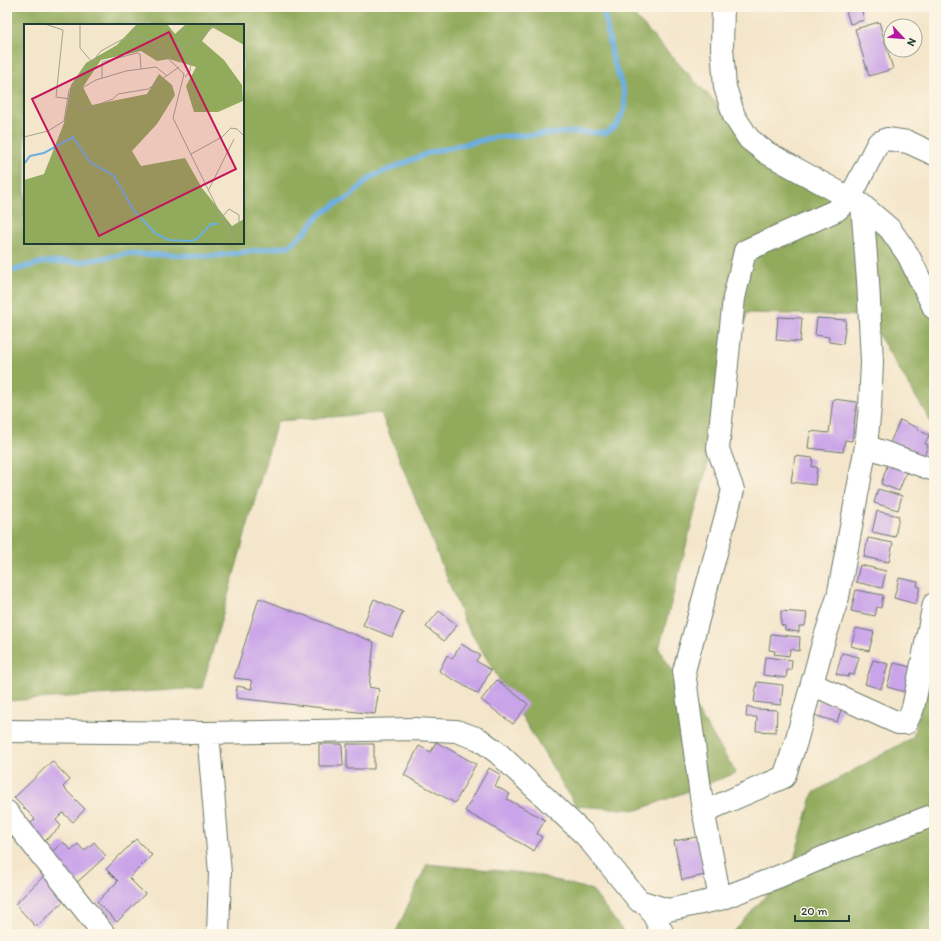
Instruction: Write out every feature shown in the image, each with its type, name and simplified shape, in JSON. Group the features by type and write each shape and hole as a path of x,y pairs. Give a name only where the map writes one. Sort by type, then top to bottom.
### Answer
{"street":[{"path":"723,7 722,47 725,87 734,116 748,139 767,153 856,202 890,229 908,255 934,308"},
{"path":"704,812 784,777 795,745 838,597 866,446 870,407 872,362 868,281 856,202 878,143 887,139 908,142 934,154"},
{"path":"720,899 704,812 684,671 733,490 718,449 734,298 745,251 856,202"},
{"path":"866,446 934,470"},
{"path":"812,684 898,723 906,723 913,708 934,604"},
{"path":"7,731 208,733 414,729 456,731 479,739 498,753 586,836 639,901 668,910 720,899 780,876 836,852 934,815"},
{"path":"208,733 220,874 218,934"},
{"path":"7,812 104,934"},
{"path":"648,904 663,934"}],"green space":[{"path":"7,7 626,7 722,110 913,252 934,289 934,427 867,316 747,313 659,649 736,773 638,810 576,806 465,623 381,413 277,421 202,688 7,701"},
{"path":"934,648 934,934 732,934 792,866 813,793 913,737"},
{"path":"427,864 533,874 592,890 625,934 395,934"}],"building":[{"path":"845,7 861,7 864,20 850,24"},
{"path":"879,22 883,35 883,58 890,58 893,69 869,76 855,29"},
{"path":"778,317 802,318 800,342 776,340"},
{"path":"817,318 846,320 843,344 829,342 829,337 815,335"},
{"path":"833,399 857,402 852,441 845,440 843,452 808,448 810,431 829,433"},
{"path":"900,420 929,435 925,444 928,445 923,459 889,445"},
{"path":"795,456 813,458 812,467 817,467 815,485 791,482"},
{"path":"888,463 907,470 899,491 881,484"},
{"path":"878,489 902,496 898,510 874,503"},
{"path":"877,511 899,516 895,537 872,532"},
{"path":"868,538 893,543 889,562 864,557"},
{"path":"860,565 886,571 882,588 856,582"},
{"path":"899,578 918,582 917,586 920,587 916,604 894,598"},
{"path":"856,590 883,595 881,608 877,607 875,616 851,611"},
{"path":"259,598 374,642 369,687 379,689 375,714 236,698 237,686 252,689 251,680 234,678"},
{"path":"374,599 403,612 392,637 363,625"},
{"path":"439,611 457,625 444,641 426,627"},
{"path":"781,611 807,613 805,626 799,626 799,632 785,630 785,626 781,625"},
{"path":"856,628 874,632 869,651 851,646"},
{"path":"771,634 800,637 799,651 790,649 789,656 774,654 775,651 769,650"},
{"path":"461,644 480,655 476,661 491,670 478,694 439,671 447,655 452,659"},
{"path":"842,653 859,657 854,675 849,674 848,677 836,674"},
{"path":"765,657 792,660 791,670 787,670 786,678 763,675"},
{"path":"873,660 888,664 881,689 865,684"},
{"path":"894,663 915,668 905,692 887,687"},
{"path":"497,680 528,704 513,724 481,700"},
{"path":"757,682 783,685 781,705 754,702"},
{"path":"819,700 842,707 837,722 814,715"},
{"path":"747,706 756,709 777,710 776,732 756,731 757,717 746,717"},
{"path":"436,742 476,764 455,803 404,775 419,746 431,752"},
{"path":"319,744 342,744 343,766 319,766"},
{"path":"347,744 374,744 374,769 347,769"},
{"path":"52,761 70,780 63,787 85,809 73,822 63,813 56,820 61,826 44,842 28,826 35,819 14,798"},
{"path":"489,768 501,775 495,786 510,794 507,799 545,820 537,834 542,837 534,851 465,811"},
{"path":"697,837 705,875 682,880 674,841"},
{"path":"136,839 152,855 129,878 145,894 117,922 97,902 118,881 106,869"},
{"path":"63,842 71,850 78,844 84,851 94,842 106,856 74,885 47,856"},
{"path":"47,873 69,896 36,927 15,904"}],"waterway":[{"path":"7,272 44,262 80,262 127,254 215,256 289,246 307,230 318,216 350,197 371,177 431,152 496,137 575,132 606,133 616,126 625,109 624,92 613,59 603,7"}]}
